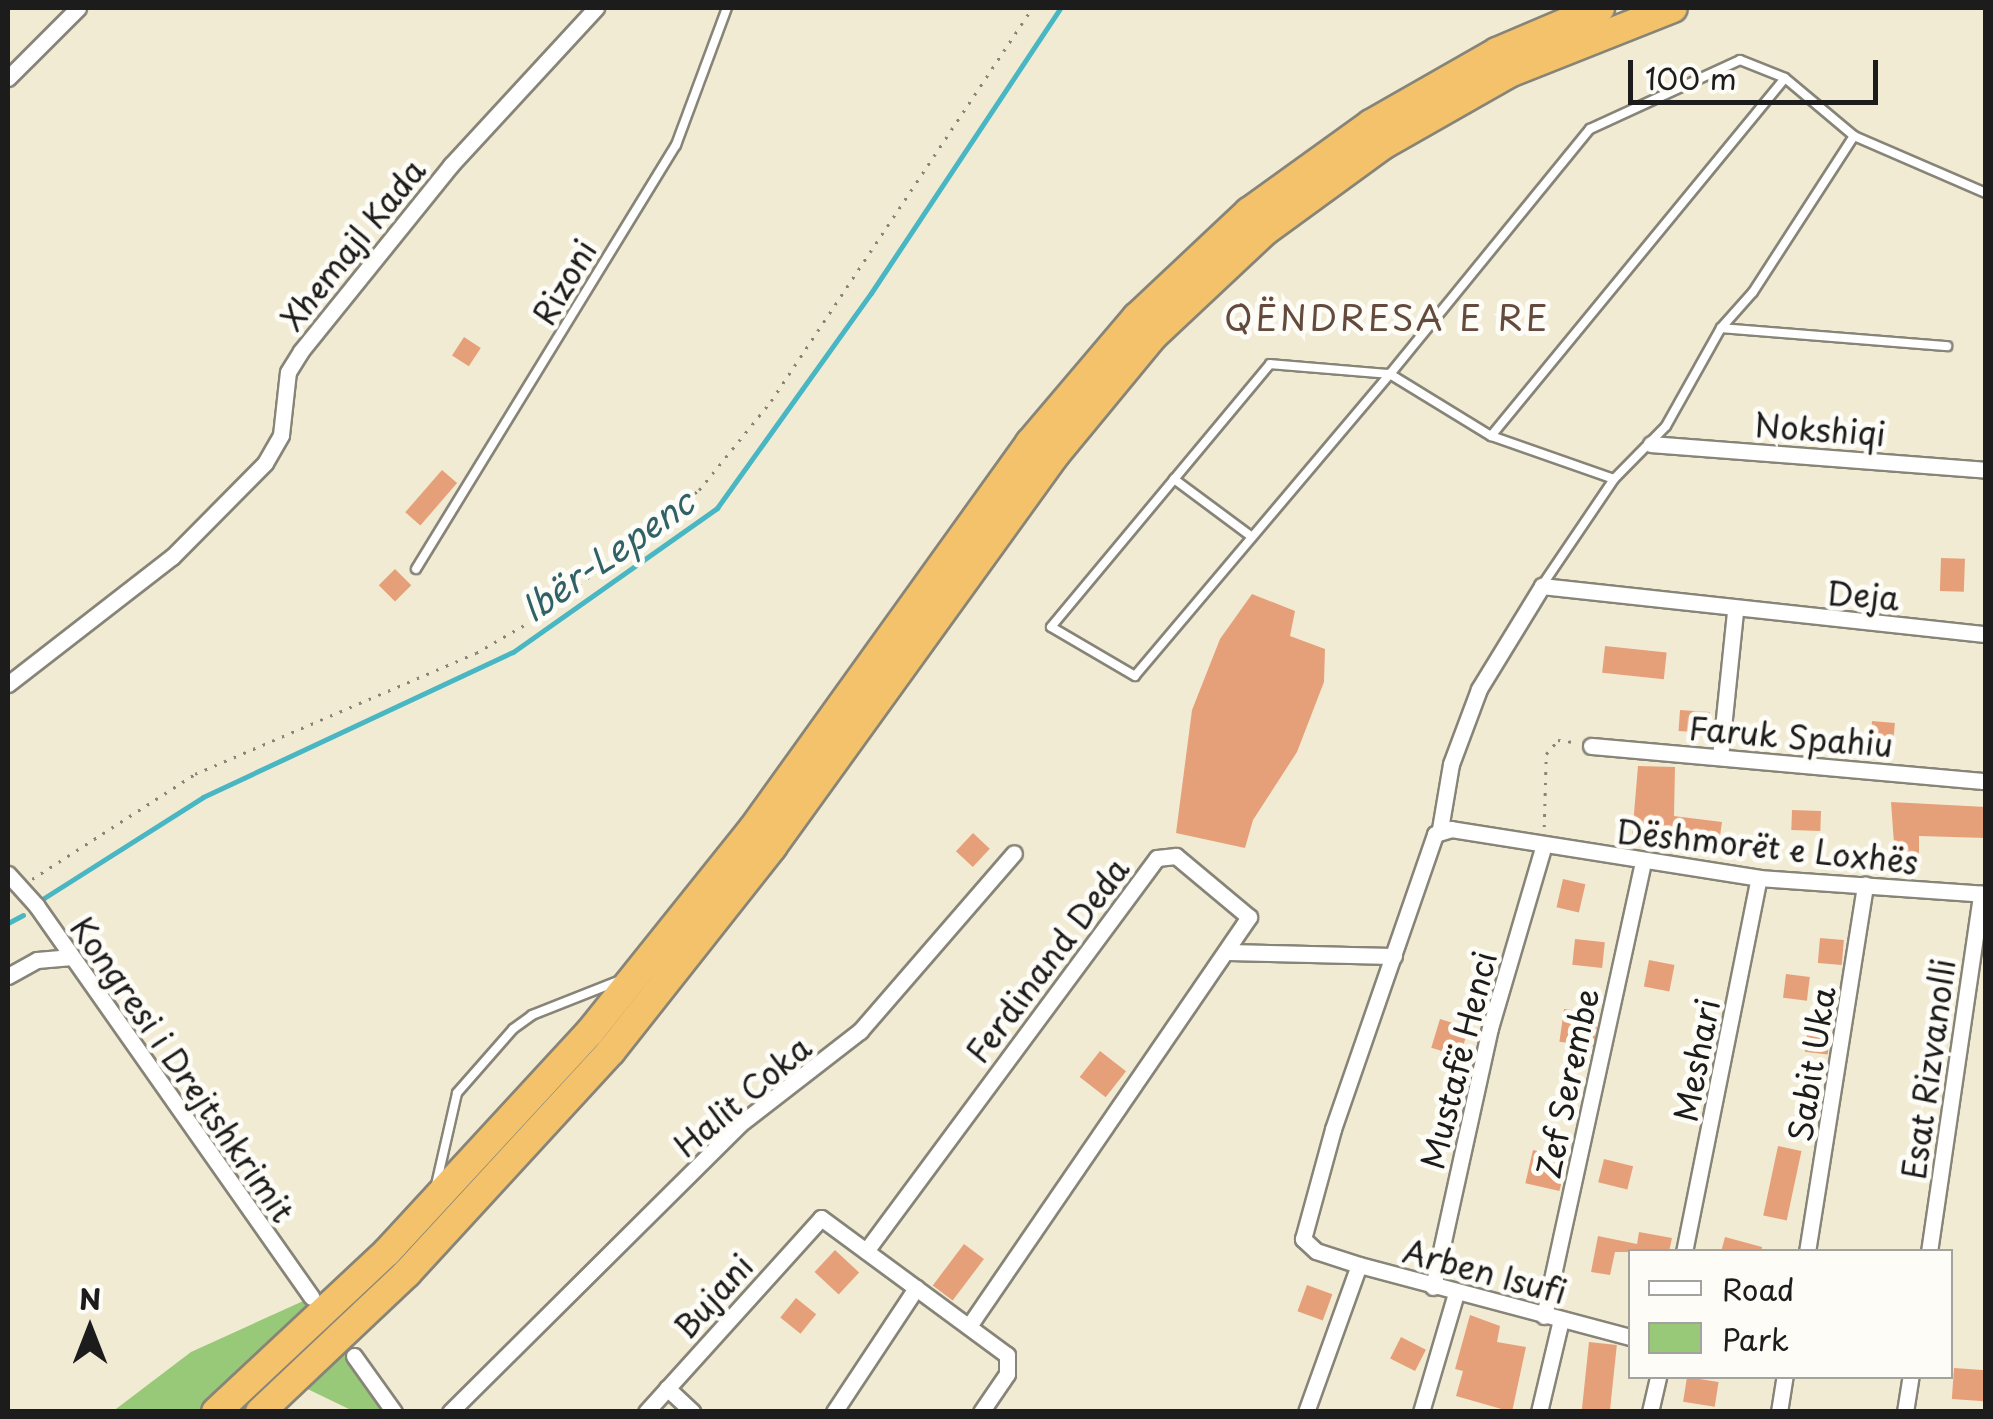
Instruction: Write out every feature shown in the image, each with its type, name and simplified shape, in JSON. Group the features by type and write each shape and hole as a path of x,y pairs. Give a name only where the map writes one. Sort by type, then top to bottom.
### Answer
{"highway":[{"path":"216,1412 430,1208 644,968 1030,443 1137,317 1250,212 1371,124 1498,52 1600,8"},
{"path":"260,1412 418,1261 622,1037 772,847 1054,456 1153,336 1265,231 1383,145 1525,66 1673,8"}],"street":[{"path":"8,78 78,8"},
{"name":"Xhemajl Kada","path":"8,684 172,558 265,463 282,436 288,372 300,351 451,164 596,8"},
{"name":"Nokshiqi","path":"1651,444 1986,470"},
{"path":"1359,1266 1306,1245 1303,1230 1440,829 1451,764 1479,689 1542,586"},
{"name":"Deja","path":"1542,586 1735,612 1986,634"},
{"path":"1720,758 1735,612"},
{"name":"Faruk Spahiu","path":"1591,746 1986,781"},
{"name":"Dëshmorët e Loxhës","path":"1440,829 1543,848 1759,878 1983,894"},
{"name":"Mustafë Henci","path":"1433,1287 1490,1028 1543,848"},
{"name":"Halit Coka","path":"450,1412 740,1124 860,1031 1014,854"},
{"name":"Ferdinand Deda","path":"866,1251 1162,854 1176,856 1250,917 969,1326"},
{"name":"Zef Serembe","path":"1544,1316 1643,862"},
{"name":"Meshari","path":"1685,1249 1759,878"},
{"name":"Kongresi i Drejtshkrimit","path":"14,880 312,1297"},
{"name":"Sabit Uka","path":"1807,1249 1866,885"},
{"name":"Esat Rizvanolli","path":"1929,1249 1983,894"},
{"path":"1226,952 1394,956"},
{"path":"8,976 37,960 69,957"},
{"name":"Bujani","path":"646,1412 821,1218 866,1251"},
{"path":"866,1251 969,1326 1009,1362 980,1412"},
{"name":"Arben Isufi","path":"1306,1412 1359,1266 1628,1337"},
{"path":"834,1412 916,1288"},
{"path":"1421,1412 1456,1294"},
{"path":"1539,1412 1561,1320"},
{"path":"354,1356 394,1412"},
{"path":"1650,1412 1657,1379"},
{"path":"1779,1412 1785,1379"},
{"path":"1906,1412 1910,1379"},
{"path":"667,1388 693,1412"}],"lane":[{"name":"Rizoni","path":"416,569 676,145 726,8"},
{"path":"1614,479 1491,436 1390,374 1270,364 1051,627 1134,676 1390,374 1590,129 1740,60 1785,78 1854,136 1986,193"},
{"path":"1491,436 1785,78"},
{"path":"1542,586 1614,479 1651,444 1721,328 1753,292 1854,136"},
{"path":"1721,328 1948,346"},
{"path":"1174,479 1252,537"},
{"path":"430,1208 457,1093 513,1029 644,968"}],"path":[{"path":"14,880 195,774 476,653 538,616 699,490 771,401 1032,8"},
{"path":"1543,848 1546,754 1558,740 1591,746"}],"green space":[{"path":"312,1297 394,1411 353,1411 293,1382 260,1411 112,1412 191,1352"}],"building":[{"path":"464,337 481,348 469,366 452,355"},
{"path":"442,470 457,483 420,525 405,512"},
{"path":"1941,558 1965,559 1964,592 1940,591"},
{"path":"395,569 411,585 395,602 379,585"},
{"path":"1252,594 1295,611 1290,636 1325,649 1324,682 1297,752 1253,820 1245,848 1176,833 1192,710 1220,639"},
{"path":"1605,646 1667,652 1664,679 1602,673"},
{"path":"1680,710 1710,712 1708,733 1679,731"},
{"path":"1872,721 1895,723 1892,752 1869,750"},
{"path":"1638,766 1675,767 1674,816 1722,822 1718,850 1632,837"},
{"path":"1891,802 1986,807 1986,838 1919,836 1919,872 1896,872"},
{"path":"1792,810 1821,811 1820,831 1791,830"},
{"path":"973,833 990,849 973,867 956,851"},
{"path":"1563,879 1585,884 1579,912 1556,907"},
{"path":"1820,938 1844,940 1842,965 1818,963"},
{"path":"1575,939 1605,942 1602,968 1572,965"},
{"path":"1649,960 1675,965 1669,991 1644,987"},
{"path":"1786,974 1810,977 1807,1001 1783,998"},
{"path":"1564,1009 1599,1014 1594,1047 1559,1042"},
{"path":"1809,1018 1832,1021 1828,1055 1805,1052"},
{"path":"1440,1019 1469,1028 1460,1056 1431,1048"},
{"path":"1100,1051 1126,1071 1106,1097 1080,1077"},
{"path":"1778,1146 1801,1151 1787,1220 1763,1215"},
{"path":"1533,1150 1567,1158 1559,1191 1525,1183"},
{"path":"1604,1159 1633,1166 1627,1190 1598,1182"},
{"path":"1639,1232 1672,1238 1670,1249 1615,1252 1610,1275 1591,1272 1598,1236 1637,1244"},
{"path":"1725,1237 1762,1247 1762,1249 1722,1249"},
{"path":"964,1244 984,1259 953,1301 933,1286"},
{"path":"835,1250 859,1273 839,1294 815,1272"},
{"path":"1307,1285 1332,1294 1323,1321 1297,1311"},
{"path":"796,1298 816,1314 800,1334 780,1317"},
{"path":"1470,1315 1500,1326 1497,1342 1526,1347 1512,1412 1456,1396 1463,1371 1455,1369"},
{"path":"1401,1337 1426,1350 1415,1371 1390,1358"},
{"path":"1589,1342 1617,1345 1610,1412 1582,1412"},
{"path":"1954,1368 1986,1370 1984,1401 1952,1399"},
{"path":"1687,1379 1719,1382 1715,1407 1683,1402"}],"waterway":[{"name":"Ibër-Lepenc","path":"44,898 203,797 513,652 717,508 871,293 1060,8"},
{"name":"Ibër-Lepenc","path":"8,923 23,915"}],"district":[{"name":"QËNDRESA E RE","path":"1387,317"}]}
